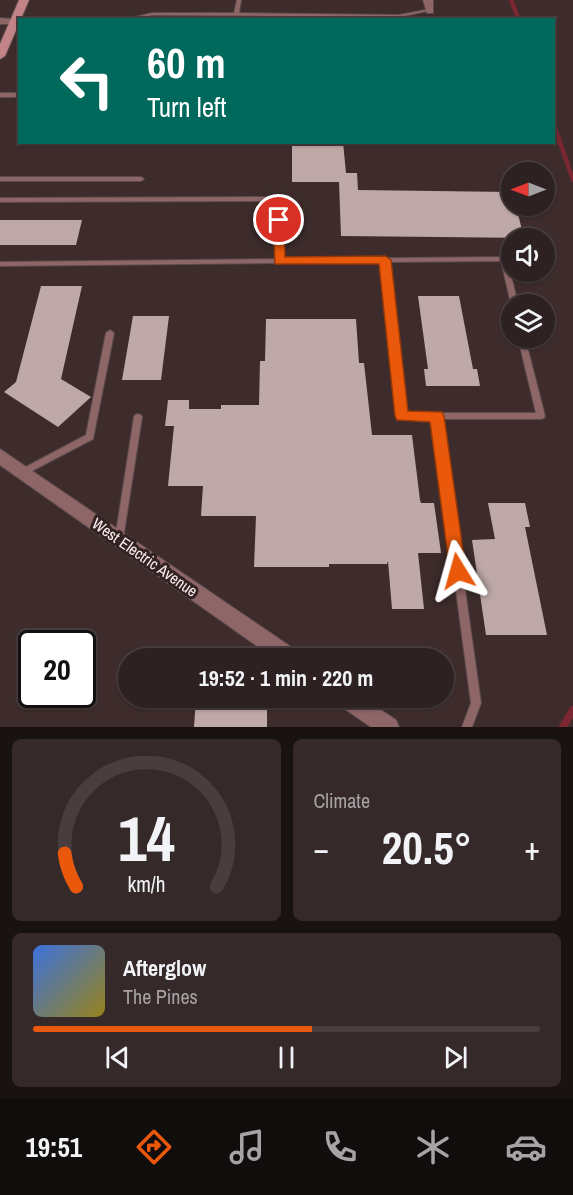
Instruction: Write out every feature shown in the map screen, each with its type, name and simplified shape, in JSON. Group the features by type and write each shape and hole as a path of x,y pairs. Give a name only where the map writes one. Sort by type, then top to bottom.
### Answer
{"street":[{"path":"0,56 17,21 24,0"},
{"path":"0,21 17,21"},
{"name":"West Electric Avenue","path":"0,456 276,648"},
{"path":"361,708 389,727"}],"lane":[{"path":"236,15 240,0"},
{"path":"133,18 144,15 399,16 429,7"},
{"path":"0,95 18,95"},
{"path":"0,179 141,179"},
{"path":"0,200 278,199 279,261"},
{"path":"0,264 504,259 513,294"},
{"path":"385,260 402,416 541,416 524,348"},
{"path":"22,472 90,437 110,333"},
{"path":"437,416 476,703 467,727"},
{"path":"119,539 138,417"}],"building":[{"path":"292,144 343,144 346,173 357,173 358,190 501,192 501,216 518,216 522,228 501,228 501,238 341,236 339,182 292,182"},
{"path":"0,220 82,220 76,245 0,245"},
{"path":"41,286 82,286 61,379 91,397 58,427 4,392 16,382"},
{"path":"418,296 459,296 473,369 477,369 480,386 426,386 424,369 428,369"},
{"path":"133,316 169,316 161,380 122,380"},
{"path":"266,319 356,319 359,363 364,363 372,435 412,435 420,500 421,503 434,503 441,553 418,553 424,609 392,609 388,561 387,564 329,564 329,567 254,567 256,516 201,516 203,486 168,486 174,426 165,426 168,400 189,400 189,409 221,409 221,405 259,405 260,361 265,361"},
{"path":"488,503 525,503 530,527 525,527 547,635 486,635 472,540 495,539"},
{"path":"195,708 267,708 267,727 194,727"}],"waterway":[{"path":"511,0 518,18"},
{"path":"555,128 573,180"},
{"path":"563,727 573,710"}],"route":[{"path":"279,220 279,261 385,260 402,416 437,416 458,571"}]}
